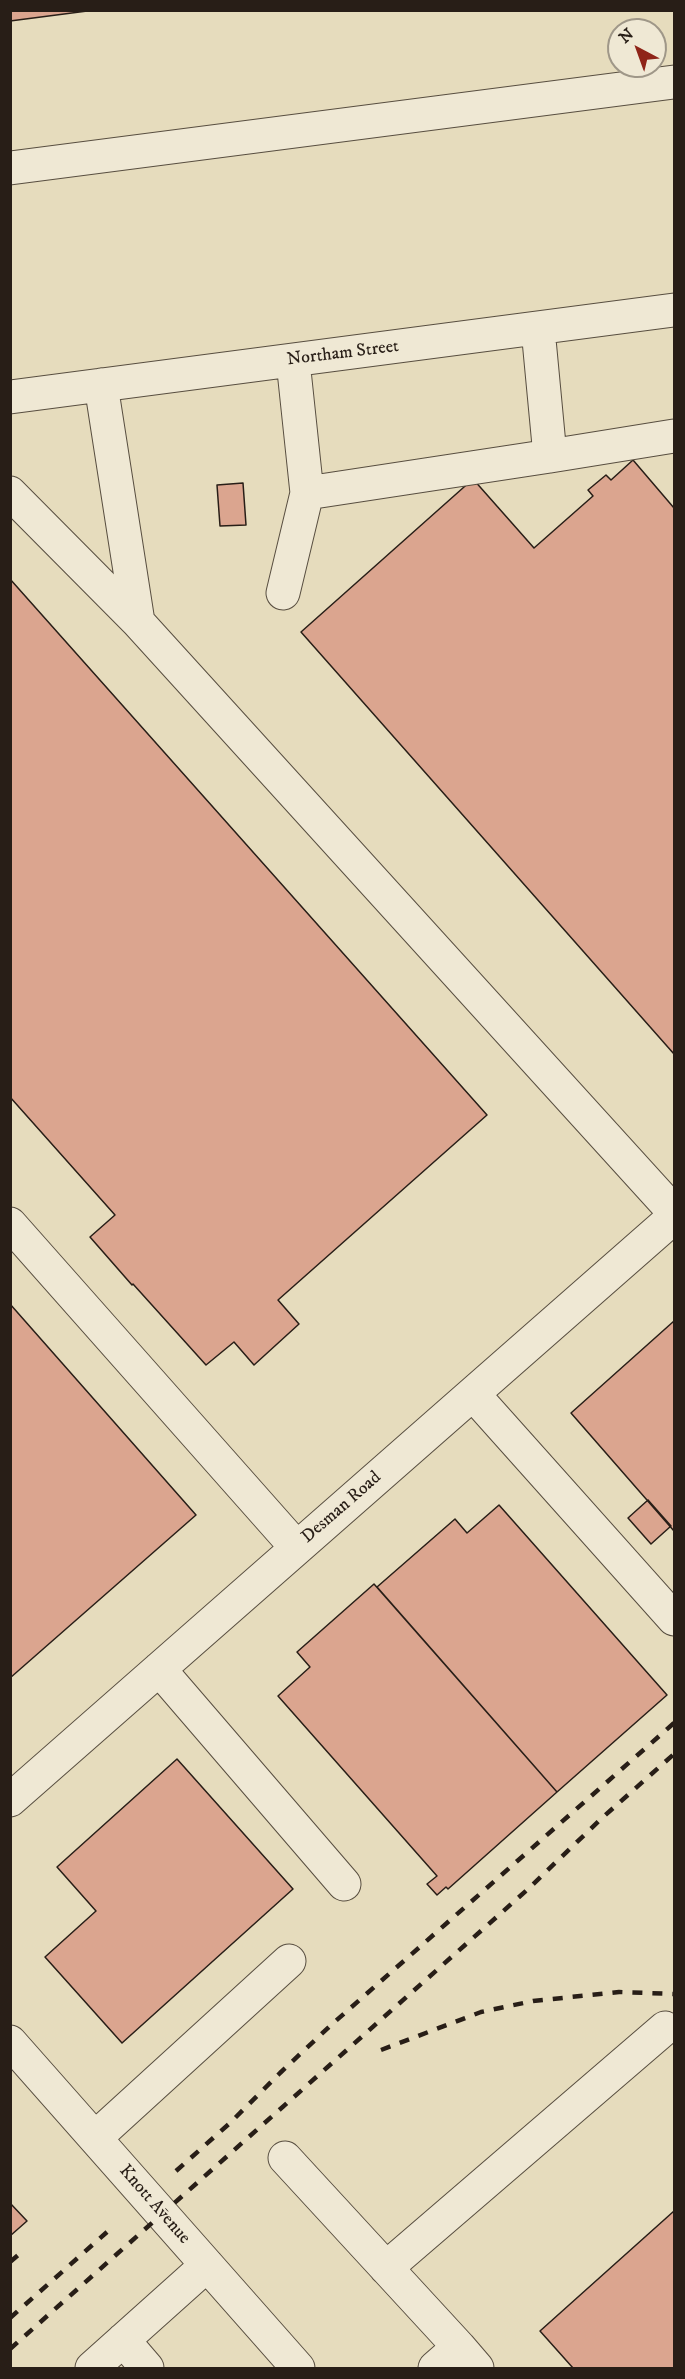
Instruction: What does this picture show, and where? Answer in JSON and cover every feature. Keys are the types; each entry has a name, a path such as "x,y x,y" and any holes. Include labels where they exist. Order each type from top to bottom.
{"street":[{"path":"10,168 675,82"},
{"name":"Northam Street","path":"10,397 675,310"},
{"path":"538,329 550,456"},
{"path":"283,593 307,493 293,361"},
{"path":"102,385 138,622"},
{"path":"307,493 675,436"},
{"path":"10,493 138,622 675,1212"},
{"name":"Desman Road","path":"10,1800 675,1217"},
{"path":"10,1224 297,1548"},
{"path":"473,1394 675,1619"},
{"path":"159,1669 344,1884"},
{"path":"94,2138 290,1961"},
{"path":"386,2268 665,2028"},
{"name":"Knott Avenue","path":"10,2042 298,2368"},
{"path":"285,2158 386,2268 457,2362"},
{"path":"92,2368 207,2265"},
{"path":"123,2340 147,2368"}],"building":[{"path":"10,10 95,10 10,21"},
{"path":"633,460 674,508 674,1054 301,632 473,479 534,548 593,496 588,490 606,475 611,480"},
{"path":"243,483 246,525 220,526 217,485"},
{"path":"10,579 487,1115 278,1300 299,1324 254,1365 234,1342 206,1365 132,1285 90,1237 115,1215 10,1097"},
{"path":"10,1304 196,1515 10,1678"},
{"path":"674,1321 674,1531 571,1413"},
{"path":"648,1500 671,1526 651,1544 628,1518"},
{"path":"499,1505 667,1695 557,1792 377,1587 455,1519 467,1533"},
{"path":"374,1584 557,1792 448,1889 446,1887 437,1895 427,1884 437,1876 278,1696 310,1667 297,1652"},
{"path":"177,1759 293,1889 122,2043 45,1957 96,1911 57,1867"},
{"path":"10,2203 27,2221 10,2236"},
{"path":"674,2211 674,2368 573,2368 540,2331"}],"railway":[{"path":"176,2171 230,2123 330,2026 674,1723"},
{"path":"10,2349 527,1890 602,1818 674,1754"},
{"path":"381,2050 481,2012 533,2001 619,1992 674,1994"},
{"path":"10,2318 107,2232"},
{"path":"10,2262 23,2251"}]}
